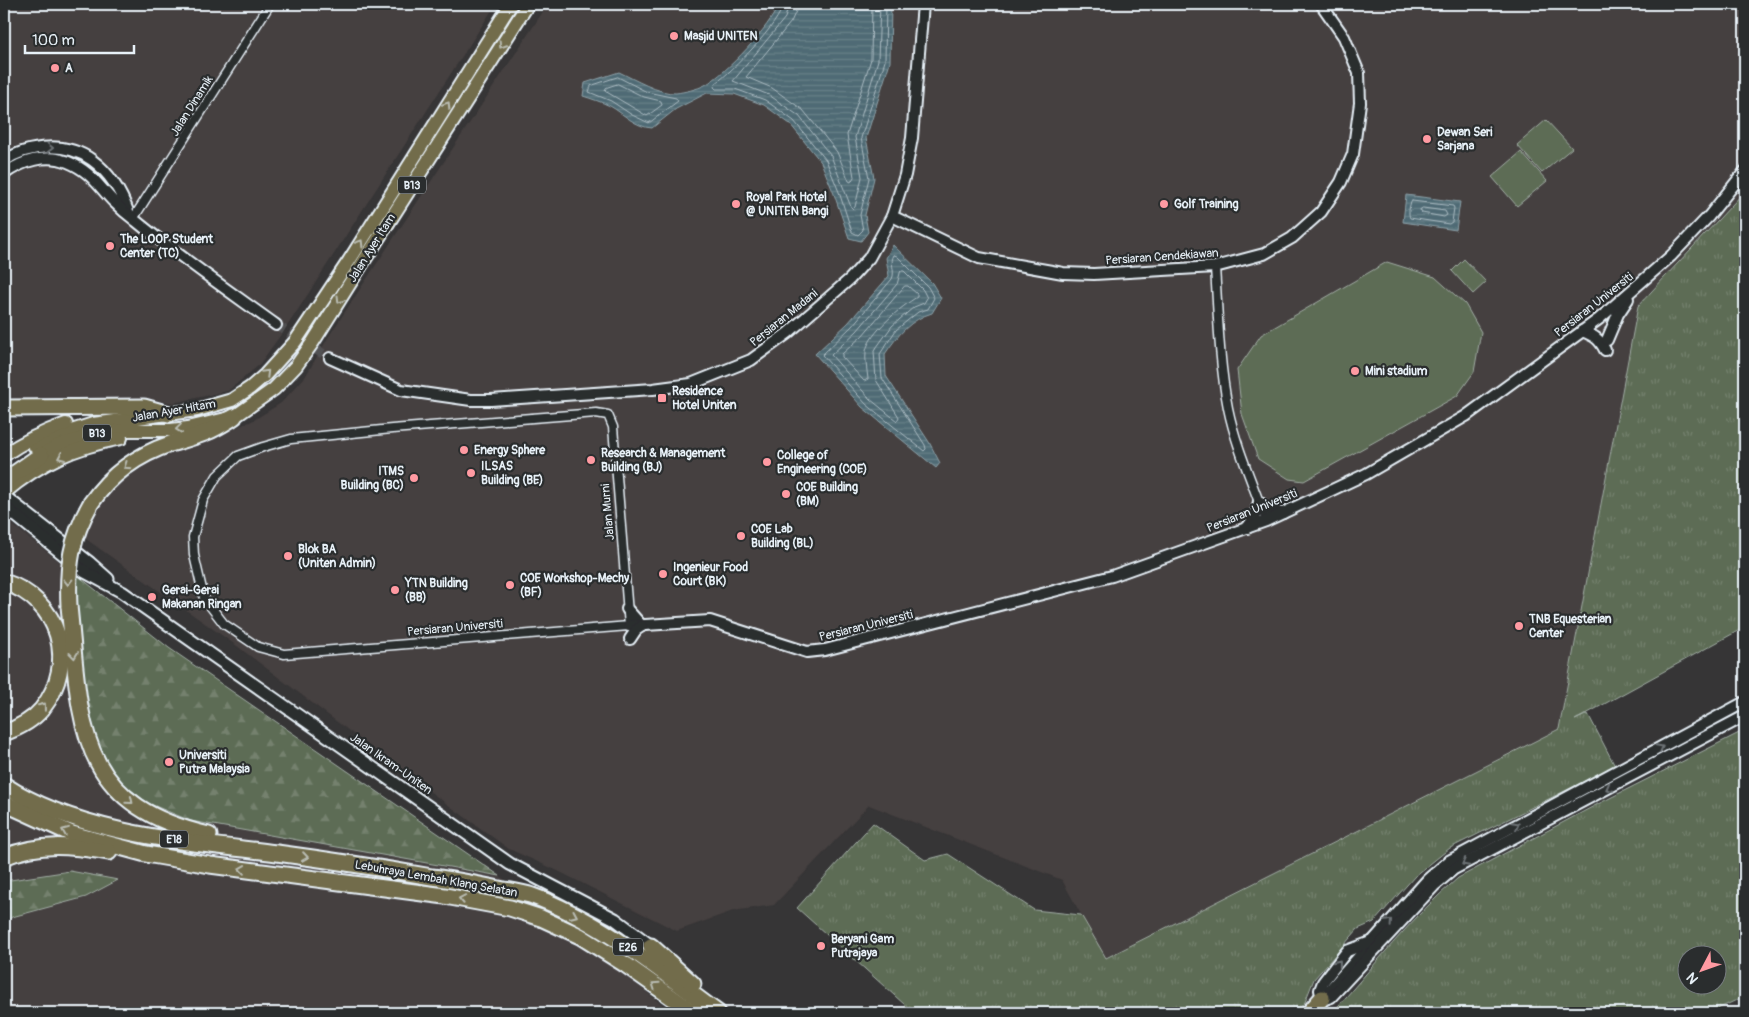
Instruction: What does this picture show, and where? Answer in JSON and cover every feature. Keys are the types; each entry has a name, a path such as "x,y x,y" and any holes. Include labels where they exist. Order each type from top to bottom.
{"highway":[{"path":"4,408 144,407 162,414"},
{"path":"234,417 209,432 150,452 130,463 107,482 91,503 81,521 70,557 67,579 79,707 84,730 93,756 106,778 124,797 143,812 189,831 280,854"},
{"name":"B13","path":"4,468 38,451"},
{"name":"B13","path":"4,483 38,451"},
{"path":"4,582 28,593 41,605 52,620 58,636 61,655 60,672 54,690 41,710 18,728 4,733"},
{"name":"E18","path":"4,785 70,816 109,828 201,844 330,860"},
{"name":"E18","path":"4,803 72,834 146,854 328,880"},
{"path":"4,857 16,852 41,847 71,846 109,852 146,854"},
{"name":"Lebuhraya Lembah Klang Selatan","path":"330,860 471,883 529,895 582,918 634,951 719,1013"},
{"name":"Lebuhraya Lembah Klang Selatan","path":"328,880 445,896 510,908 541,918 580,936 626,965 694,1013"},
{"path":"651,946 696,988 719,1013"},
{"path":"1309,1013 1322,998"}],"main road":[{"name":"Jalan Ayer Itam","path":"295,342 511,4"},
{"name":"Jalan Ayer Itam","path":"296,366 314,342 366,256 528,4"},
{"name":"Jalan Ayer Hitam","path":"38,451 56,436 93,424 197,410 232,400 265,375 295,342"},
{"name":"Jalan Ayer Hitam","path":"38,451 100,433 123,430 188,428 234,417 274,389 296,366"},
{"path":"4,455 23,441 41,432 70,422 106,415 162,414"},
{"path":"4,494 41,466 80,448 124,437 149,435 158,430"},
{"path":"4,483 4,494"},
{"name":"Jalan Ikram-Uniten","path":"4,494 90,563 122,592"},
{"name":"Jalan Ikram-Uniten","path":"4,506 85,572 122,592 510,864 615,919 651,946"}],"street":[{"name":"Jalan Dinamik","path":"131,217 270,4"},
{"name":"Persiaran Madani","path":"330,358 400,390 470,400 653,389 691,384 751,360 788,333 850,279 869,258 892,216 905,176 912,138 923,4"},
{"name":"Persiaran Cendekiawan","path":"892,216 979,258 1063,273 1094,274 1215,266 1264,254 1296,234 1321,212 1332,199 1353,154 1360,103 1359,74 1344,37 1321,4"},
{"path":"4,161 11,156 31,149 48,147 73,150 93,160 111,179 122,195 131,217"},
{"path":"4,174 14,166 31,160 48,158 66,161 86,170 112,201 164,244 276,325"},
{"name":"Persiaran Universiti","path":"608,415 596,413 291,439 238,456 217,476 203,500 193,537 194,555 204,598 224,624 258,647 284,654 710,621 807,652 825,650 1112,576 1266,522 1366,474 1466,416 1582,331 1632,291 1671,256 1709,216 1745,171"},
{"path":"1215,266 1220,342 1228,408 1266,522"},
{"path":"1582,331 1596,336 1606,345 1618,314 1632,291"},
{"name":"Jalan Murni","path":"608,415 613,427 629,626"},
{"path":"1259,502 1271,511 1283,514"},
{"path":"1247,528 1255,516 1259,502"},
{"path":"627,609 642,626 636,630 630,639"},
{"path":"1745,702 1449,861 1428,879 1372,942 1347,951 1322,982 1320,990 1322,998 1331,998 1434,886 1454,868 1745,716"}],"shaded area":[{"path":"4,4 496,4 290,322 259,365 228,391 173,403 142,398 4,400"},
{"path":"548,4 1745,4 1745,191 1638,306 1559,729 1105,958 1062,880 869,805 774,905 733,911 677,931 558,871 509,849 411,778 237,646 83,537 93,513 111,490 132,474 162,455 197,444 254,420 281,403 305,377 329,336"},
{"name":"Universiti Putra Malaysia","path":"4,518 169,648 500,876 673,1013 4,1013"}],"green space":[{"path":"1546,120 1572,148 1542,173 1517,145"},
{"path":"1521,152 1547,181 1517,206 1492,177"},
{"path":"1745,191 1745,627 1575,720 1588,714 1615,766 1450,848 1415,876 1374,922 1358,929 1314,979 1305,1002 1295,1013 914,1013 797,908 873,823 925,860 948,854 1034,910 1081,915 1106,958 1559,729 1638,306"},
{"path":"1464,259 1486,282 1473,294 1452,271"},
{"name":"Mini stadium","path":"1387,262 1435,277 1465,304 1481,332 1474,372 1457,396 1304,481 1289,479 1258,459 1242,414 1237,370 1261,335"},
{"path":"77,575 169,648 500,876 191,821 148,803 119,781 98,750 86,720 76,611"},
{"path":"1745,730 1745,996 1709,1013 1332,1013 1408,926 1458,878 1596,805"},
{"path":"70,871 118,880 86,897 12,917 4,922 4,881"}],"water":[{"path":"779,4 891,4 890,62 866,138 874,178 865,215 868,232 861,241 849,238 821,162 790,124 764,105 734,94 707,93 676,109 652,128 640,125 610,106 583,96 585,83 619,72 647,86 669,93 683,92 702,86 725,71 747,49 767,25"},
{"path":"1406,195 1460,202 1456,230 1403,222"},
{"path":"893,245 932,283 941,298 932,313 917,319 905,329 885,354 886,376 929,442 940,463 936,468 862,407 815,354 848,323 889,276 886,258"}],"tunnel":[{"path":"276,325 330,358"}],"place":[{"name":"Masjid UNITEN","path":"674,36"},
{"name":"A","path":"55,68"},
{"name":"Dewan Seri Sarjana","path":"1427,139"},
{"name":"Royal Park Hotel @ UNITEN Bangi","path":"736,204"},
{"name":"Golf Training","path":"1164,204"},
{"name":"The LOOP Student Center (TC)","path":"110,246"},
{"name":"Mini stadium","path":"1355,371"},
{"name":"Residence Hotel Uniten","path":"662,398"},
{"name":"Energy Sphere","path":"464,450"},
{"name":"Research & Management Building (BJ)","path":"591,460"},
{"name":"College of Engineering (COE)","path":"767,462"},
{"name":"ILSAS Building (BE)","path":"471,473"},
{"name":"ITMS Building (BC)","path":"414,478"},
{"name":"COE Building (BM)","path":"786,494"},
{"name":"COE Lab Building (BL)","path":"741,536"},
{"name":"Blok BA (Uniten Admin)","path":"288,556"},
{"name":"Ingenieur Food Court (BK)","path":"663,574"},
{"name":"COE Workshop-Mechy (BF)","path":"510,585"},
{"name":"YTN Building (BB)","path":"395,590"},
{"name":"Gerai-Gerai Makanan Ringan","path":"152,597"},
{"name":"TNB Equesterian Center","path":"1519,626"},
{"name":"Universiti Putra Malaysia","path":"169,762"},
{"name":"Beryani Gam Putrajaya","path":"821,946"}]}
